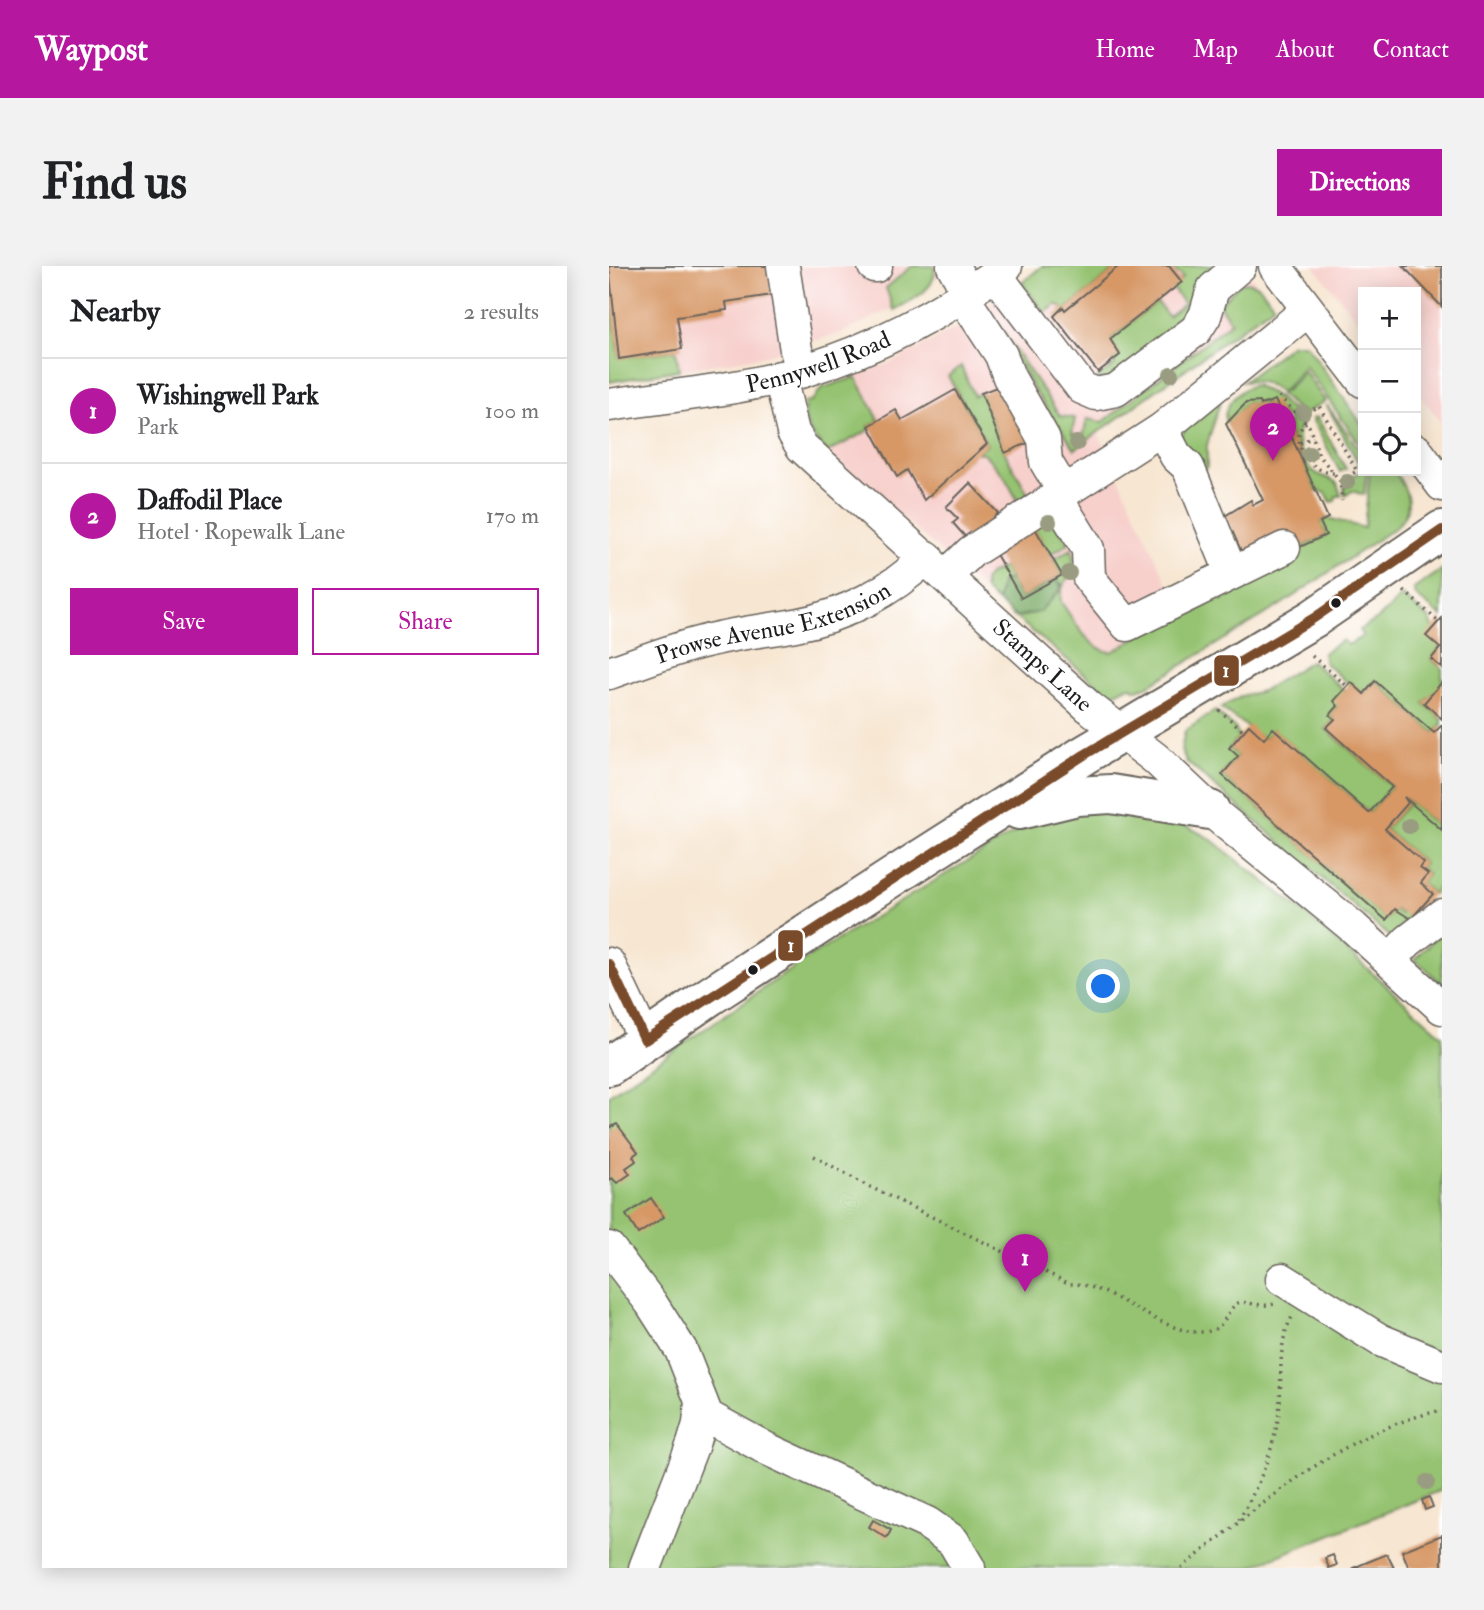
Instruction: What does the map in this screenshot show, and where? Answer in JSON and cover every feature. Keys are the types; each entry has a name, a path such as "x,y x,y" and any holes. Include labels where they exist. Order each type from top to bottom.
{"main road":[{"path":"609,1066 645,1040 1121,733 1314,618 1442,530"},
{"path":"999,811 1029,809 1047,801 1077,796 1111,794 1210,810"}],"street":[{"name":"Stamps Lane","path":"783,266 796,350 791,374 793,432 802,447 1121,733 1156,759 1210,810 1390,960 1442,1007"},
{"path":"1000,270 1061,343 1088,392 1104,395 1116,390 1196,330 1205,316 1213,289 1240,266"},
{"path":"1275,266 1358,375"},
{"name":"Pennywell Road","path":"609,405 791,374 882,341 961,285 1000,270"},
{"path":"961,285 1044,439 1046,462 1088,549 1089,578 1127,625 1285,548"},
{"name":"Prowse Avenue Extension","path":"609,673 704,641 796,625 831,615 971,552 1162,429 1308,310"},
{"path":"1162,429 1176,456 1188,467 1231,572"},
{"path":"1421,457 1442,485"},
{"path":"1390,960 1408,941 1442,915"},
{"path":"609,964 645,1040"},
{"path":"609,1248 652,1303 681,1349 707,1416 767,1449 927,1522 953,1541 969,1568"},
{"path":"1294,1287 1380,1340 1442,1366"},
{"path":"645,1568 693,1444 699,1424 701,1402"}],"path":[{"path":"1279,396 1306,422 1323,461 1340,481 1342,501"},
{"path":"1302,416 1319,406 1357,471 1340,481"},
{"path":"1306,422 1300,429 1300,443 1311,466 1319,471 1335,473"},
{"path":"1300,443 1313,437"},
{"path":"1311,466 1323,461"},
{"path":"1404,591 1439,622"},
{"path":"1313,656 1347,687"},
{"path":"1215,707 1244,731"},
{"path":"814,1156 864,1184 1070,1284 1078,1284 1192,1332 1216,1329 1236,1303 1243,1301 1262,1308 1294,1287"},
{"path":"1238,1522 1260,1479 1271,1449 1281,1402 1287,1326 1294,1287"},
{"path":"1181,1568 1290,1481 1354,1442 1402,1421 1442,1410"}],"shaded area":[{"path":"609,266 956,266 934,279 917,297 841,333 760,357 609,382"},
{"path":"1042,266 1243,266 1274,305 1098,432 1200,654 1137,690 1129,686 1114,694 1100,689 1051,649 828,452 804,408 805,402 811,402 822,388 892,362 957,328"},
{"path":"1314,266 1442,266 1442,423 1421,397 1421,287 1358,287 1358,321"}],"green space":[{"path":"912,266 934,266 932,281 922,293 894,310 886,288"},
{"path":"1042,266 1119,266 1065,310 1057,304 1045,313 1022,283"},
{"path":"1169,266 1220,266 1195,318 1117,383 1097,379 1115,365 1112,361 1120,355 1110,339 1157,302 1168,316 1184,304 1173,289 1183,277"},
{"path":"1248,282 1259,286 1274,305 1075,449 1033,388 987,308 1060,416 1075,418 1072,434 1083,436 1087,419 1103,422 1231,322 1219,305 1240,283"},
{"path":"609,283 619,358 676,350 679,370 609,382"},
{"path":"1292,344 1306,344 1358,419 1358,442 1305,366 1283,391 1285,392 1304,371 1325,401 1303,415 1280,394 1282,391 1262,383 1243,382"},
{"path":"961,366 974,396 981,393 1005,453 1031,499 1019,503 1004,476 984,453 977,453 987,444 948,376"},
{"path":"856,377 879,420 869,426 871,429 828,452 809,430 804,410 805,402 811,402 822,388"},
{"path":"1255,385 1276,396 1275,399 1277,397 1303,422 1298,434 1300,449 1311,469 1337,483 1341,496 1336,496 1335,501 1331,502 1326,493 1315,490 1288,429 1289,420 1269,403 1246,403 1229,423 1225,420 1227,408 1234,398 1244,389"},
{"path":"1220,402 1207,445 1207,466 1204,471 1180,438 1184,431"},
{"path":"1326,404 1358,448 1358,462"},
{"path":"1317,417 1346,469 1340,472 1312,419"},
{"path":"1358,474 1358,476 1366,476 1364,495 1352,491 1345,496 1344,487 1350,485 1351,477"},
{"path":"1369,476 1397,476 1406,492 1408,506 1396,527 1282,604 1137,690 1129,686 1114,694 1108,693 1015,617 1037,611 1052,597 1062,584 1056,579 1062,575 1053,559 1072,549 1073,565 1062,588 1061,602 1089,640 1112,652 1228,583 1326,535 1320,522 1328,518 1364,528"},
{"path":"1051,517 1069,543 1050,555 1033,525"},
{"path":"1004,567 1010,579 1001,584 998,602 985,591 984,581 990,574"},
{"path":"1442,570 1442,617 1416,596 1414,589"},
{"path":"1010,579 1021,598 1056,579 1062,588 1039,612 1015,617 998,602 1001,583"},
{"path":"1402,596 1430,619 1440,648 1431,659 1442,668 1442,684 1424,703 1442,719 1442,725 1434,733 1375,681 1364,694 1325,663 1323,653 1343,640 1348,645 1363,636 1359,630 1379,618"},
{"path":"1311,661 1344,690 1338,706 1330,715 1335,719 1326,729 1392,787 1369,813 1273,729 1264,739 1221,708 1242,696 1262,691"},
{"path":"1215,711 1235,728 1239,737 1229,748 1238,756 1222,775 1386,919 1395,909 1411,919 1393,935 1390,937 1187,762 1181,750 1185,731"},
{"path":"1404,797 1442,830 1442,869 1438,873 1442,883 1433,894 1421,883 1428,874 1420,868 1424,863 1385,829 1408,804"},
{"path":"1099,808 1176,820 1209,838 1306,914 1442,1035 1442,1490 1248,1568 609,1568 609,1095 809,957 1012,834 1036,821"},
{"path":"1438,935 1442,938 1442,984 1415,959"}],"building":[{"path":"609,266 767,266 772,295 726,302 727,310 677,317 682,349 619,359"},
{"path":"1119,266 1169,266 1182,282 1110,339 1120,355 1098,372 1054,316"},
{"path":"1403,266 1442,266 1442,307"},
{"path":"1004,384 1030,442 1005,453 981,393"},
{"path":"955,390 987,444 924,500 907,470 897,477 869,426 896,410 902,420"},
{"path":"1275,400 1328,518 1320,522 1326,535 1287,553 1243,555 1225,516 1251,500 1253,505 1263,500 1226,424 1246,403 1260,402 1261,405"},
{"path":"970,483 998,513 969,541 953,523 958,519 946,507"},
{"path":"1033,525 1062,575 1021,598 993,549"},
{"path":"1442,618 1442,668 1431,659 1440,648 1426,636"},
{"path":"1375,681 1434,733 1442,725 1442,830 1404,797 1408,803 1385,829 1424,863 1420,868 1428,874 1421,883 1433,894 1411,919 1395,909 1386,920 1222,775 1238,756 1229,748 1249,725 1264,739 1273,728 1369,813 1392,787 1326,728 1335,719 1330,715 1338,706 1334,701 1351,682 1364,694"},
{"path":"1442,682 1442,719 1424,703"},
{"path":"617,1124 638,1152 633,1156 636,1161 626,1168 630,1174 617,1183 612,1178 609,1180 609,1128"},
{"path":"651,1198 664,1217 638,1234 626,1215"},
{"path":"1429,1497 1433,1507 1425,1510 1422,1500"},
{"path":"873,1520 891,1530 887,1538 869,1527"},
{"path":"1442,1535 1442,1568 1409,1568 1402,1551"},
{"path":"1387,1554 1394,1568 1353,1568"},
{"path":"1333,1555 1337,1565 1329,1568 1325,1558"}],"transit line":[{"name":"1","path":"609,964 645,1040 1084,755 1314,618 1442,530"}],"place":[{"name":"Daffodil Place","path":"1273,461"},
{"name":"Wishingwell Park","path":"1025,1292"}]}
